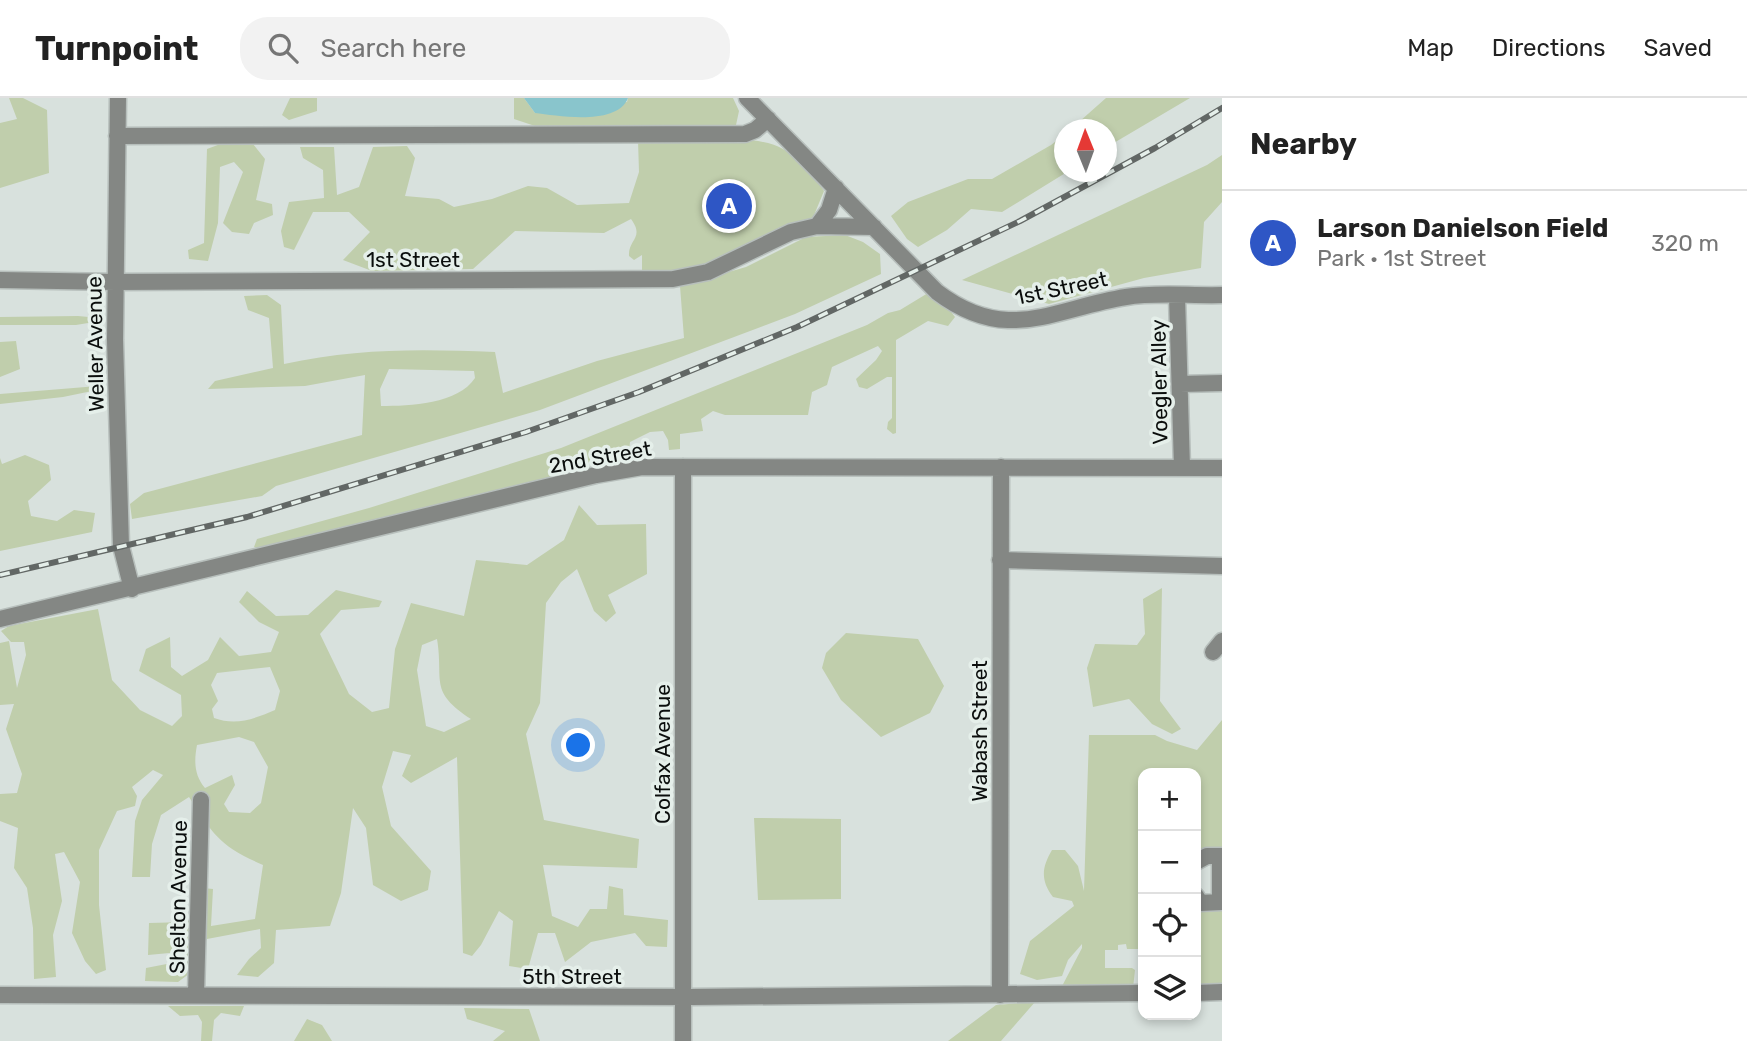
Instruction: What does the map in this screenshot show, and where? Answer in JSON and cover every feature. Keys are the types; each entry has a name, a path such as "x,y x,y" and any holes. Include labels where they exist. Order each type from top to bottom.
{"street":[{"name":"Weller Avenue","path":"118,98 115,282 121,546 132,589"},
{"path":"747,98 874,227"},
{"path":"117,136 745,134 755,130 768,119"},
{"path":"817,226 828,210 836,188"},
{"name":"1st Street","path":"0,280 115,282 673,279 708,272 791,232 817,226 874,227 937,292 968,312 989,318 1029,320 1051,317 1094,303 1130,296 1222,295"},
{"name":"Voegler Alley","path":"1177,296 1182,468"},
{"path":"1180,384 1222,383"},
{"name":"2nd Street","path":"0,619 596,475 642,467 1222,468"},
{"name":"Colfax Avenue","path":"683,467 683,1041"},
{"name":"Wabash Street","path":"1000,995 1001,467"},
{"path":"1000,560 1222,566"},
{"name":"Shelton Avenue","path":"196,995 201,800"},
{"path":"1201,859 1207,856 1221,856 1221,902 1201,903"},
{"path":"1201,993 1222,992"},
{"name":"5th Street","path":"0,995 683,997 1138,993"}],"green space":[{"path":"9,98 23,98 47,110 49,173 0,188 0,123 17,119"},
{"path":"290,98 317,98 317,111 289,120 282,115"},
{"path":"514,98 524,98 535,113 627,102 628,98 733,98 739,111 736,125 544,129 514,119"},
{"path":"1106,98 1190,98 1117,141 1117,119 1082,119"},
{"path":"734,139 770,144 795,158 811,173 824,191 812,220 719,262 673,272 642,273 642,255 634,260 629,256 636,235 631,219 604,233 515,231 473,269 372,271 343,260 370,232 349,212 313,212 294,250 284,247 281,231 289,202 324,198 323,170 303,158 300,147 334,147 337,195 359,187 373,147 407,146 415,158 405,196 439,199 454,207 492,199 528,186 547,188 577,205 629,203 639,172 638,140"},
{"path":"223,143 253,144 265,159 256,200 272,204 273,215 254,223 249,234 232,232 223,223 243,172 234,162 220,167 218,223 208,261 189,259 188,250 204,243 207,149"},
{"path":"1054,143 1054,180 1002,212 971,209 947,230 918,247 907,239 891,216 908,202 968,179 992,179"},
{"path":"1222,155 1222,202 1204,222 1201,268 1144,278 1049,304 962,280 1207,165"},
{"path":"845,235 863,242 880,254 881,274 795,314 540,410 276,486 262,496 132,519 130,504 144,493 362,435 365,375 305,386 208,389 215,381 273,368 269,318 248,310 244,296 267,295 281,305 284,364 363,352 495,352 503,393 597,361 684,338 680,286 746,267 806,237","holes":["389,369 474,371 475,378 467,387 445,398 419,404 381,406 380,389"]},
{"path":"928,293 946,305 955,317 948,326 928,321 896,340 896,433 893,434 887,429 892,418 892,377 887,377 867,389 859,387 856,379 882,351 878,346 832,367 827,385 812,392 808,415 725,415 713,411 701,419 703,431 680,434 680,449 669,450 663,431 650,432 630,442 625,456 610,449 575,471 262,550 254,547 257,539 369,508 561,448 867,325"},
{"path":"0,317 99,318 100,321 76,325 0,325"},
{"path":"16,341 20,369 0,377 0,342"},
{"path":"98,386 97,390 63,397 0,404 0,394"},
{"path":"25,455 49,465 51,480 28,501 31,516 57,521 74,510 95,513 92,532 0,551 0,458 2,464"},
{"path":"579,505 597,525 646,524 647,574 608,595 616,613 606,622 594,611 577,569 561,582 546,603 540,703 526,734 544,820 639,839 637,868 543,865 552,916 578,927 590,909 607,909 609,886 623,889 624,915 668,920 667,947 646,946 635,933 591,942 565,962 555,933 538,933 528,969 509,966 513,921 499,911 472,956 463,953 457,757 411,783 402,776 411,755 393,751 382,787 391,826 431,871 428,890 401,901 373,885 366,828 353,808 341,893 330,926 276,930 274,963 258,977 237,975 261,948 260,929 207,939 193,971 178,982 145,981 146,968 177,962 180,952 148,955 149,923 187,922 196,914 203,888 213,889 211,926 255,919 263,865 237,852 219,838 189,797 161,815 152,844 150,877 132,877 135,821 142,800 163,775 153,770 132,787 137,796 135,806 117,811 99,850 99,905 106,970 96,974 85,961 72,933 80,882 64,852 55,854 62,901 53,935 56,977 34,979 33,928 27,888 14,868 18,828 0,821 0,794 17,793 22,774 6,729 14,704 0,705 0,643 9,641 17,688 26,655 24,642 11,642 1,631 9,626 98,609 112,680 140,710 172,726 182,716 181,695 139,671 146,649 170,637 171,667 182,676 208,660 220,637 239,656 271,652 279,632 259,622 239,602 247,591 276,616 308,615 336,590 382,601 379,607 341,610 320,634 349,694 372,712 389,708 395,649 411,603 464,616 476,560 527,565 564,540","holes":["437,639 443,692 457,709 471,719 444,732 426,726 417,670 422,645","270,667 280,691 275,710 252,719 237,721 214,718 212,709 218,701 211,685 217,673","239,737 254,742 268,767 261,803 250,813 229,812 224,804 235,785 232,775 205,788 196,768 197,745"]},
{"path":"1162,588 1160,701 1181,729 1172,734 1152,724 1129,699 1093,707 1087,668 1095,644 1137,645 1145,634 1143,599"},
{"path":"846,633 918,639 944,686 930,713 881,737 841,700 822,668 826,653"},
{"path":"1222,720 1222,851 1201,854 1201,768 1138,768 1138,949 1127,949 1126,944 1118,945 1118,950 1105,950 1105,968 1135,970 1133,988 1060,990 1082,944 1068,960 1062,976 1037,980 1020,974 1030,941 1074,906 1072,901 1053,897 1046,885 1044,868 1052,850 1065,850 1078,866 1084,891 1089,735 1155,735 1197,750"},
{"path":"754,818 841,819 841,899 758,900"},
{"path":"1201,904 1222,906 1222,985 1201,986"},
{"path":"1035,1002 1001,1041 948,1041 996,1005"},
{"path":"168,1006 244,1006 240,1016 221,1013 214,1020 212,1041 201,1041 202,1022 198,1015 180,1016"},
{"path":"464,1008 529,1009 540,1041 493,1041 505,1031 467,1019"},
{"path":"307,1019 322,1025 332,1041 294,1041"}],"water":[{"path":"524,98 628,98 622,107 612,113 586,117 535,113"}],"railway":[{"path":"0,575 247,517 526,432 639,392 797,327 1020,221 1155,148 1222,108"}],"place":[{"name":"Larson Danielson Field","path":"729,206"}]}
